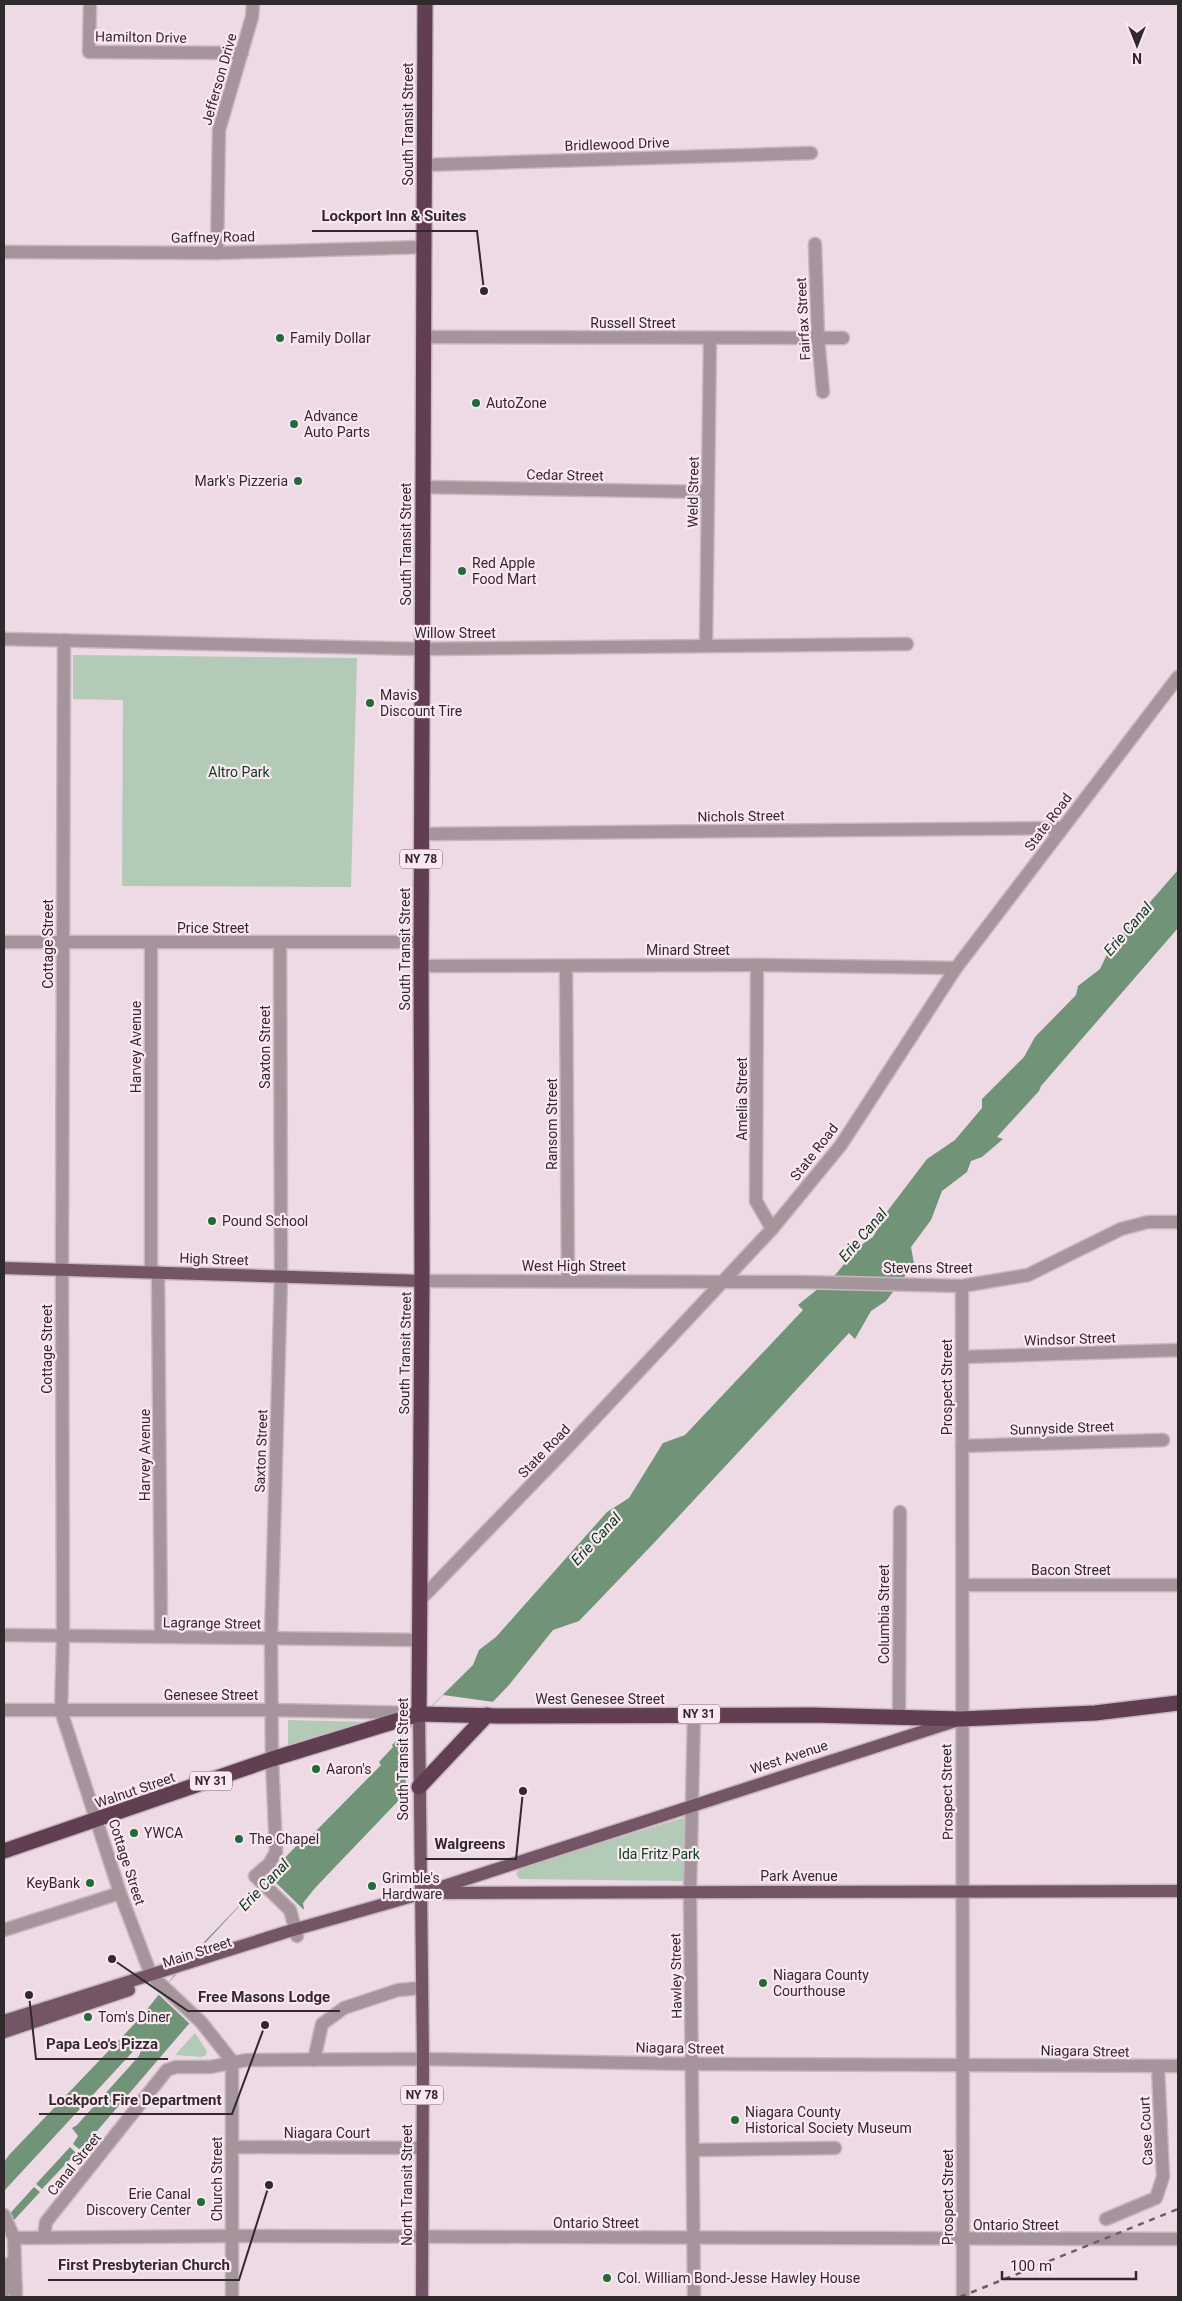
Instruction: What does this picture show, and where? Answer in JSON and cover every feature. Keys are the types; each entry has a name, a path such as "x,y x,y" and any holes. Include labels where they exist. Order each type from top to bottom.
{"highway":[{"name":"South Transit Street","path":"421,1715 419,1601 422,1281 422,487 425,4"},
{"name":"West Avenue","path":"961,1719 1095,1713 1178,1703"},
{"name":"West Genesee Street","path":"421,1715 694,1714 899,1716 961,1719"},
{"name":"Walnut Street","path":"4,1851 97,1821 272,1759 421,1715"},
{"path":"419,1793 493,1715"}],"main road":[{"name":"High Street","path":"4,1268 422,1281"},
{"name":"South Transit Street","path":"420,1894 419,1793 421,1715"},
{"name":"West Avenue","path":"420,1894 961,1719"},
{"name":"Park Avenue","path":"420,1894 963,1890 1178,1891"},
{"name":"Main Street","path":"4,2021 157,1981 183,1964 420,1894"},
{"name":"North Transit Street","path":"420,1894 423,2059 422,2297"},
{"name":"Main Street","path":"4,2032 276,1942 293,1930"}],"street":[{"name":"Hamilton Drive","path":"90,4 89,52 242,53"},
{"name":"Jefferson Drive","path":"217,253 219,130 252,18 253,4"},
{"name":"Bridlewood Drive","path":"424,165 811,153"},
{"name":"Fairfax Street","path":"815,244 818,338 823,392"},
{"name":"Gaffney Road","path":"4,252 217,253 423,247"},
{"name":"Russell Street","path":"423,337 843,338"},
{"name":"Weld Street","path":"706,646 710,338"},
{"name":"Cedar Street","path":"422,487 708,492"},
{"name":"Willow Street","path":"4,639 422,649 907,644"},
{"name":"Cottage Street","path":"64,640 62,1269 64,1636 61,1711 120,1893 157,1981 201,2022 232,2062"},
{"name":"State Road","path":"419,1601 725,1281 772,1229 841,1144 956,968 1178,677"},
{"name":"Nichols Street","path":"422,834 1062,828"},
{"name":"Price Street","path":"4,942 280,944 421,942"},
{"name":"Harvey Avenue","path":"150,943 161,1637"},
{"name":"Saxton Street","path":"280,944 281,1276 271,1640 272,1759 276,1852 269,1864 255,1876 290,1910 293,1930"},
{"name":"Minard Street","path":"421,966 757,964 956,968"},
{"name":"Amelia Street","path":"757,964 756,1202 772,1229"},
{"name":"Ransom Street","path":"566,966 568,1281"},
{"name":"Stevens Street","path":"725,1281 962,1286 1028,1275 1121,1229 1148,1222 1178,1222"},
{"name":"West High Street","path":"422,1281 725,1281"},
{"name":"Prospect Street","path":"962,1286 963,2297"},
{"name":"Windsor Street","path":"963,1357 1178,1350"},
{"name":"Sunnyside Street","path":"962,1446 1163,1440"},
{"name":"Columbia Street","path":"899,1716 900,1512"},
{"name":"Bacon Street","path":"963,1584 1178,1585"},
{"name":"Lagrange Street","path":"4,1635 271,1640 419,1640"},
{"name":"Genesee Street","path":"4,1710 272,1710 421,1715"},
{"name":"Hawley Street","path":"694,1714 690,1892 694,2297"},
{"path":"4,1930 120,1893"},
{"path":"314,2060 322,2024 344,2008 398,1990 421,1988"},
{"name":"Niagara Street","path":"232,2062 423,2059 692,2064 1178,2066"},
{"name":"Canal Street","path":"44,2237 46,2222 170,2069 180,2066 210,2067 232,2062"},
{"name":"Church Street","path":"232,2062 232,2297"},
{"name":"Case Court","path":"1106,2219 1156,2198 1163,2177 1158,2067"},
{"name":"Niagara Court","path":"232,2147 422,2148"},
{"path":"694,2150 835,2148"},
{"path":"4,2215 14,2238 16,2297"},
{"name":"Ontario Street","path":"14,2238 232,2236 963,2240 1178,2239"},
{"path":"4,2292 14,2238"}],"green space":[{"name":"Altro Park","path":"73,655 357,658 351,887 122,886 123,700 73,699"},
{"path":"288,1720 366,1722 365,1725 291,1747 288,1746"},
{"name":"Ida Fritz Park","path":"686,1817 686,1881 520,1879 516,1874 520,1868"},
{"path":"195,2033 207,2051 206,2055 201,2057 175,2055"}],"water":[{"name":"Erie Canal","path":"1178,870 1178,928 1041,1086 1039,1091 997,1137 1003,1139 982,1157 971,1161 967,1172 942,1191 931,1220 911,1247 914,1264 886,1301 871,1311 855,1339 849,1333 579,1621 553,1630 509,1685 315,1888 303,1903 304,1909 187,2026 85,2145 79,2149 73,2144 78,2136 72,2128 77,2125 139,2056 142,2047 139,2045 4,2191 4,2162 9,2155 141,2017 183,1964 301,1841 304,1843 381,1765 379,1762 393,1747 392,1745 473,1665 479,1650 496,1637 607,1512 629,1498 663,1443 685,1435 803,1310 798,1305 836,1274 858,1247 873,1237 886,1213 927,1159 955,1140 982,1108 982,1099 1024,1057 1035,1037 1076,995 1078,986 1100,969 1110,948"},
{"path":"70,2147 76,2153 42,2189 36,2184"},
{"path":"34,2187 40,2192 4,2231 4,2220"}],"pier":[{"path":"443,1695 494,1702 408,1796 399,1739"},
{"path":"268,1875 305,1911 191,2025 158,1994"}],"railway":[{"path":"960,2297 1178,2209"}],"place":[{"name":"Lockport Inn & Suites","path":"484,291"},
{"name":"Family Dollar","path":"280,338"},
{"name":"AutoZone","path":"476,403"},
{"name":"Advance Auto Parts","path":"294,424"},
{"name":"Mark's Pizzeria","path":"298,481"},
{"name":"Red Apple Food Mart","path":"462,571"},
{"name":"Mavis Discount Tire","path":"370,703"},
{"name":"Pound School","path":"212,1221"},
{"name":"Aaron's","path":"316,1769"},
{"name":"Walgreens","path":"523,1791"},
{"name":"YWCA","path":"134,1833"},
{"name":"The Chapel","path":"239,1839"},
{"name":"KeyBank","path":"90,1883"},
{"name":"Grimble's Hardware","path":"372,1886"},
{"name":"Free Masons Lodge","path":"112,1959"},
{"name":"Niagara County Courthouse","path":"763,1983"},
{"name":"Papa Leo's Pizza","path":"29,1995"},
{"name":"Tom's Diner","path":"88,2017"},
{"name":"Lockport Fire Department","path":"265,2025"},
{"name":"Niagara County Historical Society Museum","path":"735,2120"},
{"name":"First Presbyterian Church","path":"269,2185"},
{"name":"Erie Canal Discovery Center","path":"201,2202"},
{"name":"Col. William Bond-Jesse Hawley House","path":"607,2278"}]}
